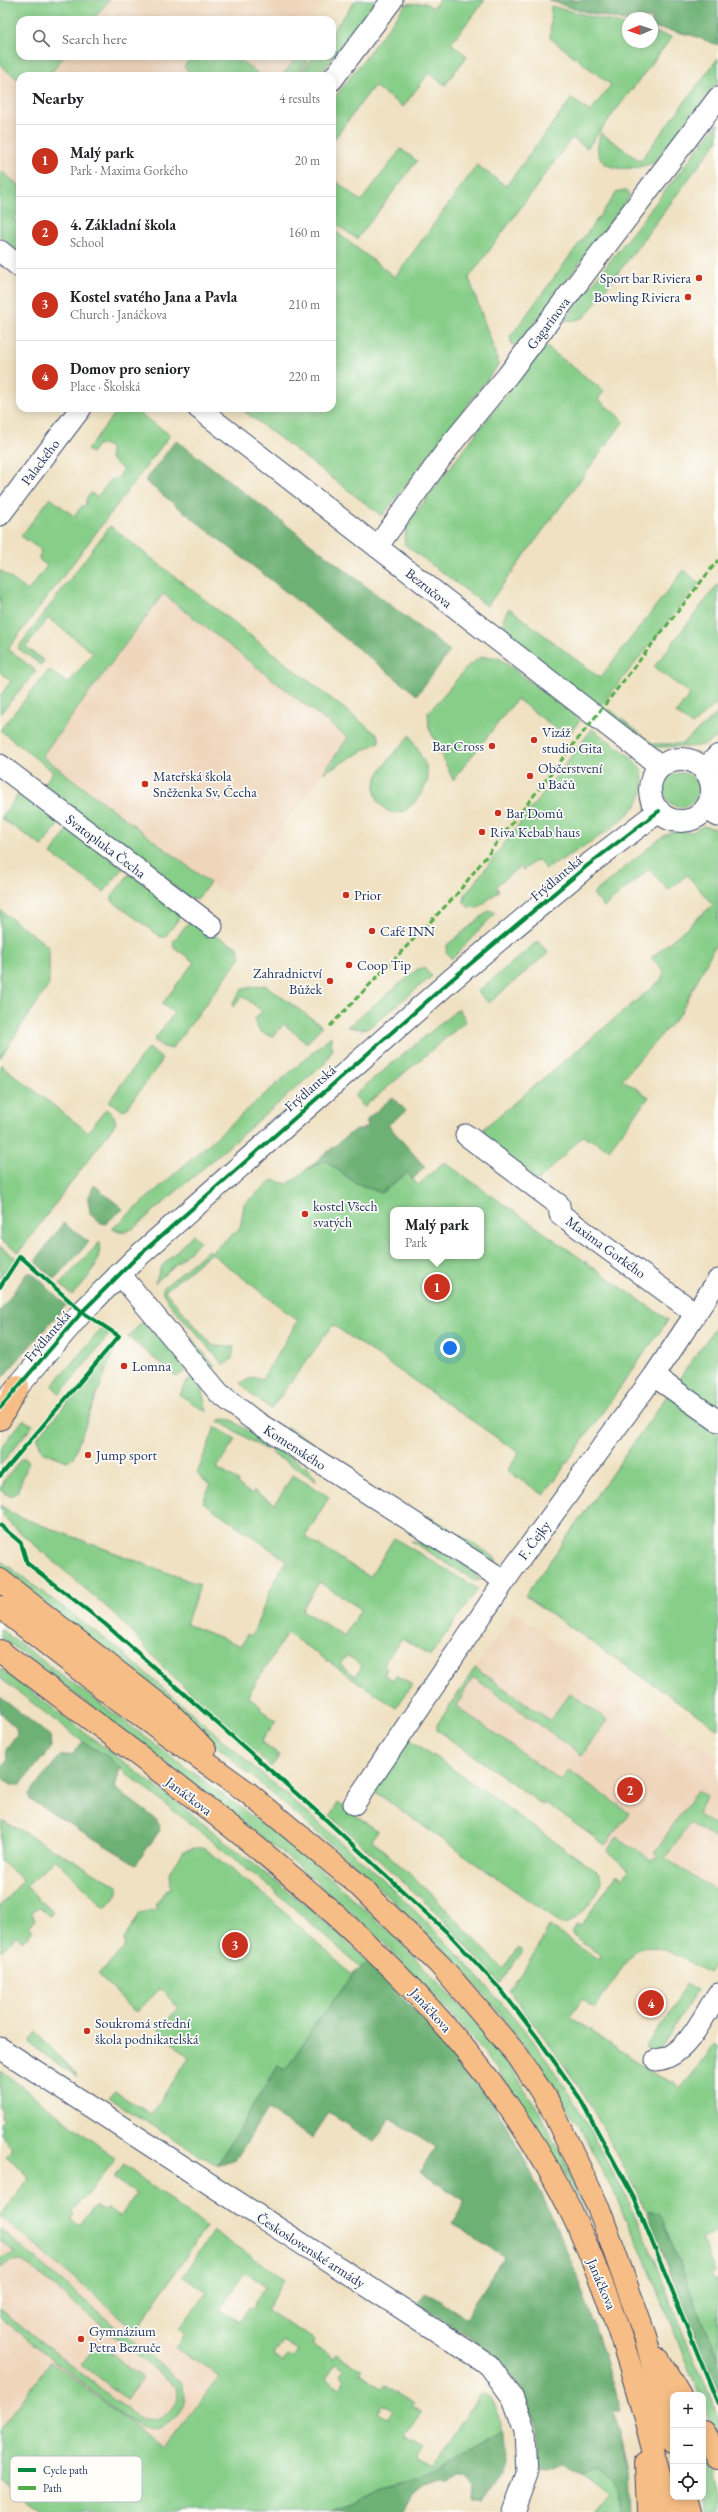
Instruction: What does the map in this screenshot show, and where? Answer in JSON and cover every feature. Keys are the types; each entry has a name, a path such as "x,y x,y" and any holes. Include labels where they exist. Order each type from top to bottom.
{"main road":[{"path":"0,1402 18,1386"},
{"path":"0,1419 18,1386"},
{"path":"0,1580 170,1713 247,1792"},
{"name":"Janáčkova","path":"0,1607 108,1692 247,1792 311,1844 398,1922 450,1976 518,2056 550,2105 596,2202 645,2336 670,2431"},
{"name":"Janáčkova","path":"0,1651 294,1878 372,1949 451,2032 488,2077 519,2122 550,2173 575,2221 616,2318 640,2401 668,2512"},
{"path":"645,2336 678,2392"},
{"path":"640,2401 647,2467 648,2512"},
{"path":"706,2437 718,2457"},
{"path":"687,2500 690,2512"}],"street":[{"path":"336,75 392,0"},
{"name":"Gagarinova","path":"377,547 452,443 508,375 718,98"},
{"path":"0,251 16,264"},
{"name":"Palackého","path":"0,515 78,412"},
{"name":"Bezručova","path":"203,412 661,767"},
{"path":"683,760 711,763 712,812 686,821 668,818 659,811 652,800 651,788 654,777 661,767 672,761 683,760"},
{"name":"Svatopluka Čecha","path":"0,765 212,926"},
{"name":"Frýdlantská","path":"0,1408 119,1273 444,986 588,865 659,811"},
{"name":"Maxima Gorkého","path":"466,1135 559,1205 560,1214 694,1313"},
{"name":"Komenského","path":"119,1273 219,1393 252,1419 505,1581"},
{"name":"F. Čejky","path":"354,1804 505,1581 654,1376 694,1313 718,1280"},
{"path":"654,1376 718,1421"},
{"path":"656,2060 668,2057 683,2047 718,1994"},
{"name":"Československé armády","path":"0,2048 488,2365 513,2398 525,2431 527,2474 513,2512"}],"shaded area":[{"path":"0,0 326,0 314,16 16,16 16,60 189,60 184,67 190,72 16,72 16,183 2,172 0,174"},
{"path":"240,60 295,60 285,72 256,72"},
{"path":"163,594 348,738 230,898 42,756"},
{"path":"514,1612 629,1694 623,1704 646,1720 649,1717 661,1726 659,1729 683,1747 690,1737 718,1757 718,1957 642,1870 546,1803 445,1713"},
{"name":"Gymnázium Petra Bezruče","path":"0,2216 136,2330 140,2324 220,2376 164,2450 51,2361 0,2431"}],"green space":[{"path":"0,0 109,0 96,16 16,16 16,60 61,60 52,72 16,72 16,78 0,65"},
{"path":"356,0 376,0 336,53 336,27"},
{"path":"439,0 485,0 451,43 467,56 445,85 429,73 403,107 374,86 336,137 336,96 406,4 425,3 433,8"},
{"path":"548,0 718,0 718,45 691,35 658,28 658,12 622,12 622,21 574,9"},
{"path":"551,6 622,24 622,48 658,48 658,34 672,37 587,148 572,138 469,278 499,364 382,516 245,412 336,412 336,232 395,277 477,165 506,186 572,98 590,112 611,85 550,38"},
{"path":"718,58 718,82 655,162 634,168 613,167 604,163 599,156 598,146 601,133 640,161"},
{"path":"189,60 240,60 256,72 190,72 184,67"},
{"path":"295,60 308,61 299,72 285,72"},
{"path":"311,60 331,60 322,72 302,72"},
{"path":"718,123 718,140 585,317 573,321 564,320"},
{"path":"401,149 417,161 357,239 336,224 336,181 361,201"},
{"path":"2,172 16,183 16,216 14,219 16,221 16,249 0,236 0,174"},
{"path":"626,190 630,196 519,344 512,345 510,337 618,191"},
{"path":"544,345 604,391 598,399 624,421 487,606 404,544 407,524"},
{"path":"116,412 138,412 170,435 8,649 36,671 0,714 0,696 11,681 0,672 0,570 28,591 47,566 39,559 41,550 21,536 50,498 74,516 82,506 86,505 86,499 91,493 97,497 111,480 120,477 122,469 110,458 110,448 104,444 97,445 91,453 87,450"},
{"path":"176,440 450,651 417,695 145,481"},
{"path":"110,526 379,736 379,742 323,773 348,738 163,594 42,756 210,883 197,899 191,899 42,787 53,772 0,730 49,670 68,684 93,653 48,618 26,647 44,661 41,665 18,648"},
{"path":"684,570 699,583 600,707 507,636 503,619 509,608 600,678"},
{"path":"718,584 718,702 692,725 676,713 690,694 654,667"},
{"path":"481,657 498,657 580,720 567,737 517,699 453,780 429,728 428,713 469,665"},
{"path":"609,709 653,744 682,744 718,713 718,736 711,741 696,746 655,748 605,712"},
{"path":"592,729 634,760 641,770 643,775 642,793 634,808 604,834 546,869 538,859 523,870 520,866 496,886 499,891 478,908 468,907 464,902 465,895"},
{"path":"410,735 426,766 428,779 414,803 405,810 395,813 384,808 380,804 375,792 376,780 387,762"},
{"path":"681,773 693,778 698,790 693,802 681,807 669,802 664,790 669,778"},
{"path":"26,794 61,821 42,846 1,818 17,796"},
{"path":"703,826 718,829 718,940 680,1014 622,1079 649,1097 609,1149 583,1136 537,1182 484,1139 484,1128 661,980 664,971 651,958 713,905 687,875 668,890 649,869 604,907 593,894 659,839 671,832 692,832"},
{"path":"69,827 123,868 104,892 51,854"},
{"path":"130,873 183,913 165,937 161,937 112,901 112,896"},
{"path":"0,910 49,947 49,985 0,1058"},
{"path":"490,910 495,913 452,959 446,953 447,945"},
{"path":"191,919 211,934 238,947 241,957 172,1049 163,1047 154,1040 174,1013 162,1004 194,962 174,947 173,942"},
{"path":"538,941 548,953 489,1003 477,992"},
{"path":"424,968 432,976 370,1027 362,1029 347,1027 418,969"},
{"path":"265,985 322,1026 307,1043 284,1024 273,1036 260,1031 255,1019 262,1011 243,996 233,1007 232,1003 243,989"},
{"path":"458,1009 465,1018 465,1022 364,1107 354,1095"},
{"path":"331,1036 332,1050 325,1063 134,1228 124,1232 112,1229"},
{"path":"148,1048 161,1058 161,1062 126,1109 122,1110 109,1101"},
{"path":"0,1064 88,1132 106,1109 114,1116 116,1123 19,1252 0,1240"},
{"path":"393,1097 406,1111 388,1125 425,1167 413,1179 407,1173 381,1193 354,1182 326,1161 306,1170 354,1130 361,1130 367,1126 367,1119"},
{"path":"326,1161 354,1182 381,1193 407,1173 418,1185 444,1162 668,1320 544,1495 507,1471 519,1453 333,1325 271,1409 252,1395 240,1383 254,1377 262,1379 298,1321 211,1253 165,1291 213,1346 234,1347 232,1359 224,1365 169,1303 163,1293 163,1288 208,1250 211,1252 240,1228 244,1204 273,1180 288,1184 306,1170"},
{"path":"94,1185 123,1209 105,1224 101,1223 90,1213 88,1199"},
{"path":"63,1223 89,1242 55,1279 36,1263 36,1260"},
{"path":"193,1234 200,1242 155,1283 161,1267"},
{"path":"100,1242 98,1258 92,1272 72,1295 60,1284"},
{"path":"0,1247 16,1258 0,1279"},
{"path":"27,1273 32,1273 66,1305 0,1380 0,1311"},
{"path":"161,1304 215,1366 209,1364 194,1349"},
{"path":"143,1321 188,1369 177,1377 128,1337"},
{"path":"718,1324 718,1729 525,1596"},
{"path":"102,1328 109,1335 60,1394 52,1386"},
{"path":"115,1347 73,1458 67,1461 42,1451 37,1438"},
{"path":"193,1378 202,1391 207,1412 180,1395 185,1383"},
{"path":"223,1419 232,1420 269,1445 266,1450 219,1421"},
{"path":"23,1420 33,1425 0,1465 0,1449"},
{"path":"215,1427 236,1439 217,1468 238,1481 237,1484 252,1494 254,1491 275,1504 293,1475 329,1497 305,1537 370,1577 394,1538 478,1589 430,1656 402,1638 383,1665 387,1669 384,1675 393,1680 397,1675 412,1685 396,1708 287,1633 248,1696 261,1707 260,1709 276,1721 261,1742 280,1755 271,1767 162,1666 118,1617 8,1522 2,1514 0,1505 15,1515 200,1585 186,1624 242,1646 247,1634 252,1636 270,1591 286,1560 203,1502 210,1485 197,1474","holes":["319,1582 361,1609 344,1636 302,1610","347,1655 362,1666 356,1676 340,1665"]},
{"path":"287,1427 333,1456 319,1454 284,1432"},
{"path":"274,1447 309,1469 317,1481 271,1453"},
{"path":"26,1458 28,1464 17,1493 10,1496 0,1490 2,1483 21,1459"},
{"path":"427,1515 496,1558 496,1563 435,1528"},
{"path":"411,1541 426,1543 470,1569 480,1580 475,1581"},
{"path":"0,1560 117,1648 384,1880 463,1959 532,2039 572,2097 627,2198 655,2260 677,2320 718,2415 718,2439 706,2412 706,2392 698,2392 647,2264 607,2179 580,2128 540,2066 490,2001 419,1925 351,1862 173,1708 0,1573"},
{"path":"0,1629 303,1854 389,1931 470,2016 508,2063 540,2113 563,2158 588,2214 530,2116 497,2070 461,2024 381,1940 296,1864 0,1636"},
{"path":"0,1668 171,1798 324,1920 368,1962 361,1968 271,1888 120,1768 110,1758 83,1742 0,1678"},
{"path":"475,1668 550,1720 570,1693 607,1720 582,1755 473,1677 456,1706 561,1781 569,1770 629,1813 605,1845 546,1803 543,1805 437,1730 437,1725"},
{"path":"0,1697 50,1736 51,1748 20,1785 11,1785 0,1776 0,1769 7,1761 6,1749 17,1734 16,1728 0,1713"},
{"path":"407,1737 599,1873 601,1879 600,1887 590,1904 583,1912 568,1923 562,1924 371,1789"},
{"path":"83,1742 110,1758 120,1768 115,1788 157,1820 160,1830 136,1864 30,1800 29,1794 60,1756 73,1754"},
{"path":"697,1790 707,1797 697,1814 718,1828 718,1841 690,1823 665,1858 718,1892 718,1957 708,1973 661,1949 651,1947 642,1948 633,1952 595,2008 582,1999 570,2016 650,2072 675,2084 680,2089 714,2043 718,2045 718,2232 702,2239 715,2272 711,2274 714,2281 718,2281 718,2359 662,2219 658,2213 646,2211 606,2133 579,2087 545,2038 509,1991 537,1950 549,1926 599,1959 601,1955 571,1933 577,1925 580,1927 617,1874 623,1879 629,1870 607,1851 617,1837 652,1860 659,1858 654,1853"},
{"path":"338,1803 378,1831 372,1840 432,1894 503,1969 517,1948 521,1950 521,1953 500,1984 434,1910 330,1816"},
{"path":"2,1820 118,1886 118,1893 105,1909 55,1859 26,1887 53,1912 50,1916 41,1908 35,1909 32,1913 35,1920 28,1926 33,1931 22,1941 17,1936 1,1951 0,1906 23,1880 0,1860"},
{"path":"195,1848 204,1848 270,1899 352,1975 317,2022 285,2071 278,2066 217,2165 108,2098 115,2092 151,2114 189,2058 158,2029 179,2008 160,1989 139,2010 134,2011 98,1974 125,1948 124,1939 140,1913 157,1909 155,1905 167,1889 171,1889 170,1871 183,1851"},
{"path":"368,1962 433,2030 478,2084 506,2125 541,2193 586,2300 621,2411 614,2411 628,2471 630,2512 619,2512 620,2496 617,2486 610,2477 597,2468 582,2475 563,2467 546,2473 538,2472 535,2426 528,2404 517,2385 504,2368 489,2353 454,2327 417,2304 426,2292 466,2318 504,2256 452,2223 465,2201 420,2172 436,2147 390,2118 374,2142 329,2113 312,2138 267,2110 236,2159 217,2165 278,2066 285,2071 317,2022 352,1975"},
{"path":"687,1983 697,1990 657,2054 645,2047 665,2021"},
{"path":"36,2032 79,2078 32,2046 30,2040"},
{"path":"0,2070 116,2159 72,2213 75,2215 72,2220 80,2226 95,2205 104,2211 107,2208 120,2217 136,2194 113,2178 124,2165 206,2227 136,2330 0,2216 30,2177 6,2156 13,2149 0,2134 0,2123 4,2120 2,2117 3,2110 0,2106"},
{"path":"646,2211 658,2213 662,2219 718,2359 718,2394"},
{"path":"0,2229 183,2384 185,2392 184,2400 182,2407 173,2420 160,2428 149,2429 127,2419 0,2317 0,2309 138,2418 160,2418 166,2415 174,2405 177,2398 178,2389 28,2265 20,2260 9,2262 0,2268 0,2258 15,2253 0,2240"},
{"path":"213,2231 285,2279 266,2310 315,2340 312,2345 333,2358 336,2354 362,2370 359,2374 382,2388 385,2385 414,2404 412,2407 421,2412 406,2435 426,2446 420,2456 434,2465 481,2393 489,2396 498,2415 502,2433 429,2474 381,2486 333,2512 43,2512 29,2502 142,2502 142,2456 10,2456 10,2488 0,2481 0,2431 51,2361 164,2449 220,2376 176,2348 186,2334 179,2329 207,2292 183,2277","holes":["245,2272 266,2286 252,2308 249,2307 239,2322 220,2310","283,2341 298,2350 293,2358 288,2355 283,2362 274,2356","335,2364 344,2369 340,2376 344,2379 339,2388 326,2379","383,2404 393,2410 388,2419 378,2413"]},
{"path":"98,2343 143,2378 126,2399 82,2364"},
{"path":"502,2431 505,2452 504,2461 499,2476 482,2502 473,2502 474,2489 472,2485 463,2478 460,2478 449,2484 441,2481 420,2488 413,2493 400,2512 333,2512 381,2486 429,2474 498,2436"},
{"path":"706,2458 715,2473 713,2475 718,2498 718,2512 708,2512 706,2500"},
{"path":"597,2467 610,2477 617,2485 620,2496 619,2512 596,2512 611,2494 582,2475"}],"marked path":[{"path":"330,1026 456,895 718,560"}],"cycle path":[{"path":"0,1408 82,1312 135,1259 450,981 588,865 659,811"},
{"path":"0,1287 20,1256 82,1312 119,1336 0,1476"},
{"path":"0,1525 21,1543 27,1563 105,1624 323,1817 452,1937 502,1991 537,2037 579,2097 635,2200 718,2404"}],"place":[{"name":"Sport bar Riviera","path":"699,278"},
{"name":"Bowling Riviera","path":"688,297"},
{"name":"Vizáž studio Gita","path":"534,740"},
{"name":"Bar Cross","path":"492,746"},
{"name":"Občerstvení u Bačů","path":"530,776"},
{"name":"Mateřská škola Sněženka Sv, Čecha","path":"145,784"},
{"name":"Bar Domů","path":"498,813"},
{"name":"Riva Kebab haus","path":"482,832"},
{"name":"Prior","path":"346,895"},
{"name":"Café INN","path":"372,931"},
{"name":"Coop Tip","path":"349,965"},
{"name":"Zahradnictví Bůžek","path":"330,981"},
{"name":"kostel Všech svatých","path":"305,1214"},
{"name":"Malý park","path":"437,1287"},
{"name":"Lomna","path":"124,1366"},
{"name":"Jump sport","path":"88,1455"},
{"name":"4. Základní škola","path":"630,1790"},
{"name":"Kostel svatého Jana a Pavla","path":"235,1945"},
{"name":"Domov pro seniory","path":"651,2003"},
{"name":"Soukromá střední škola podnikatelská","path":"87,2031"},
{"name":"Gymnázium Petra Bezruče","path":"81,2339"}]}
